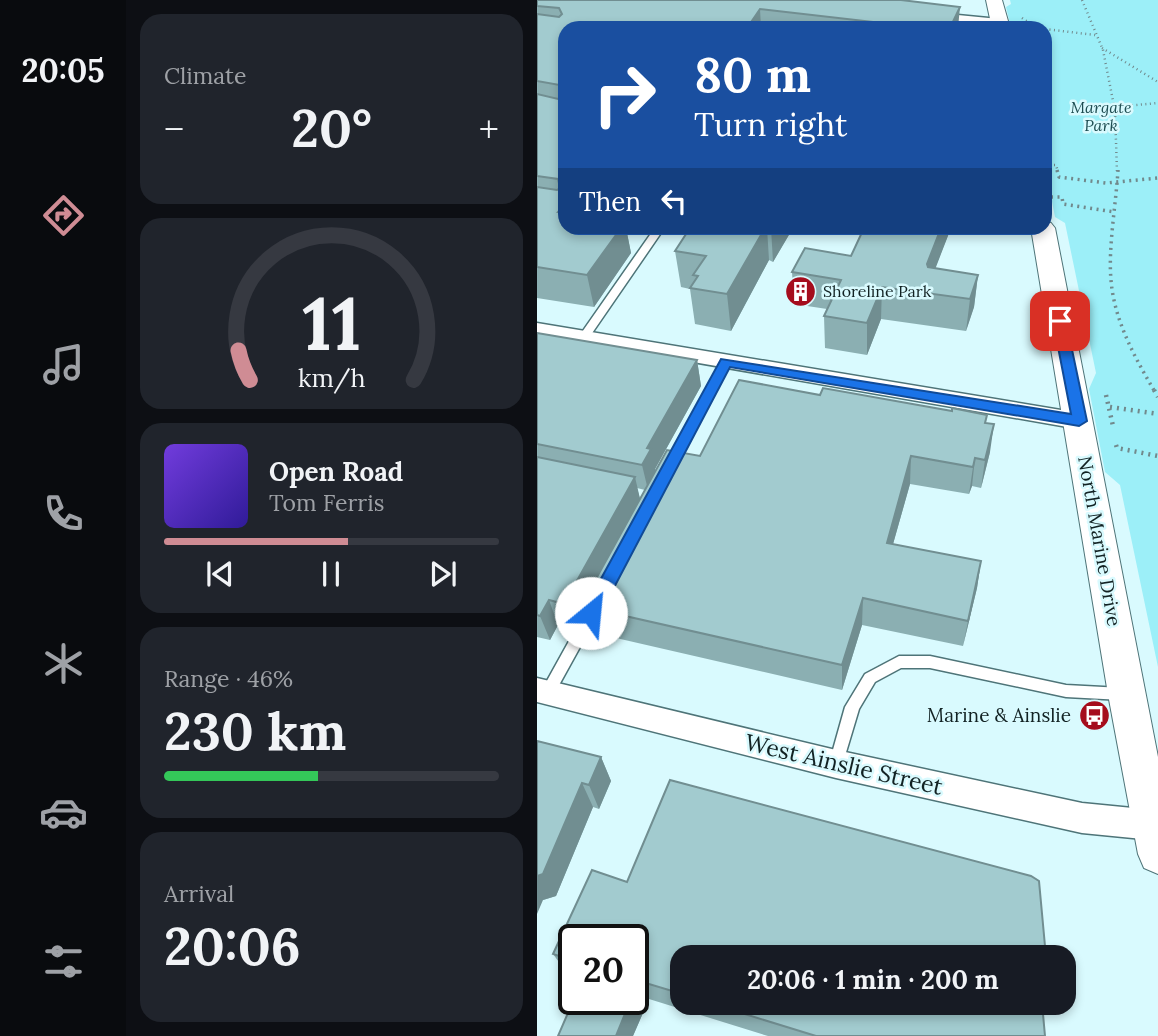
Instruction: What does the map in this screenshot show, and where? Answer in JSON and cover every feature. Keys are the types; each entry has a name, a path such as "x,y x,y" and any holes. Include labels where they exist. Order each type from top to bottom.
{"street":[{"path":"994,0 999,21"},
{"path":"915,14 969,21"},
{"name":"North Marine Drive","path":"1051,235 1126,694 1155,839"},
{"path":"537,329 1079,421"},
{"name":"West Ainslie Street","path":"543,691 836,764 1082,818 1155,839"}],"lane":[{"path":"584,337 655,235"},
{"path":"666,474 726,362"},
{"path":"543,691 598,601"},
{"path":"836,764 852,707 870,678 899,662 930,662 1066,691 1126,694"}],"path":[{"path":"1082,0 1102,48 1115,107 1117,182 1111,281 1121,324 1158,397"},
{"path":"1052,30 1095,35"},
{"path":"1102,48 1158,82"},
{"path":"1115,107 1158,103"},
{"path":"1052,164 1056,164 1059,177 1117,182 1158,178"},
{"path":"1052,207 1062,197 1063,204 1115,212"},
{"path":"1114,428 1110,407 1158,414"},
{"path":"1115,439 1117,448 1158,456"}],"green space":[{"name":"Margate Park","path":"1010,0 1158,0 1158,667 1120,485 1105,472 1089,389 1096,373 1065,223 1055,217 1052,202 1052,21 1009,21 1006,7 1011,4"}],"building":[{"path":"537,0 901,0 960,7 953,21 865,21 760,9 752,21 558,21 558,85 537,81 537,14 559,17 562,14 559,8 537,6"},
{"path":"537,94 558,99 558,179 537,176"},
{"path":"537,187 557,190 558,235 616,235 587,275 537,267"},
{"path":"685,235 761,235 727,294 690,288 698,276 693,275 706,256 675,251"},
{"path":"861,235 938,235 928,267 978,275 970,299 882,287 867,323 824,316 841,280 792,272 805,248 851,256"},
{"path":"537,333 697,360 647,448 651,449 642,465 537,444"},
{"path":"739,380 820,395 823,388 987,415 985,423 994,424 985,460 975,458 973,467 911,456 887,543 981,561 968,621 863,598 842,665 581,606 667,450 700,456"},
{"path":"537,457 635,477 564,604 549,600 540,616 537,615"},
{"path":"537,741 601,757 589,785 582,783 543,874 537,876"},
{"path":"670,780 1031,876 1039,881 1045,945 670,945 670,990 649,984 649,924 567,924 592,870 627,882"},
{"path":"558,943 558,956 553,954"},
{"path":"567,1015 625,1015 616,1036 558,1036"},
{"path":"748,1015 1043,1015 1045,1036 816,1036"}],"place":[{"name":"Shoreline Park","path":"800,291"},
{"name":"Marine & Ainslie","path":"1094,715"}],"route":[{"path":"591,613 726,362 1079,421 1060,321"}]}
